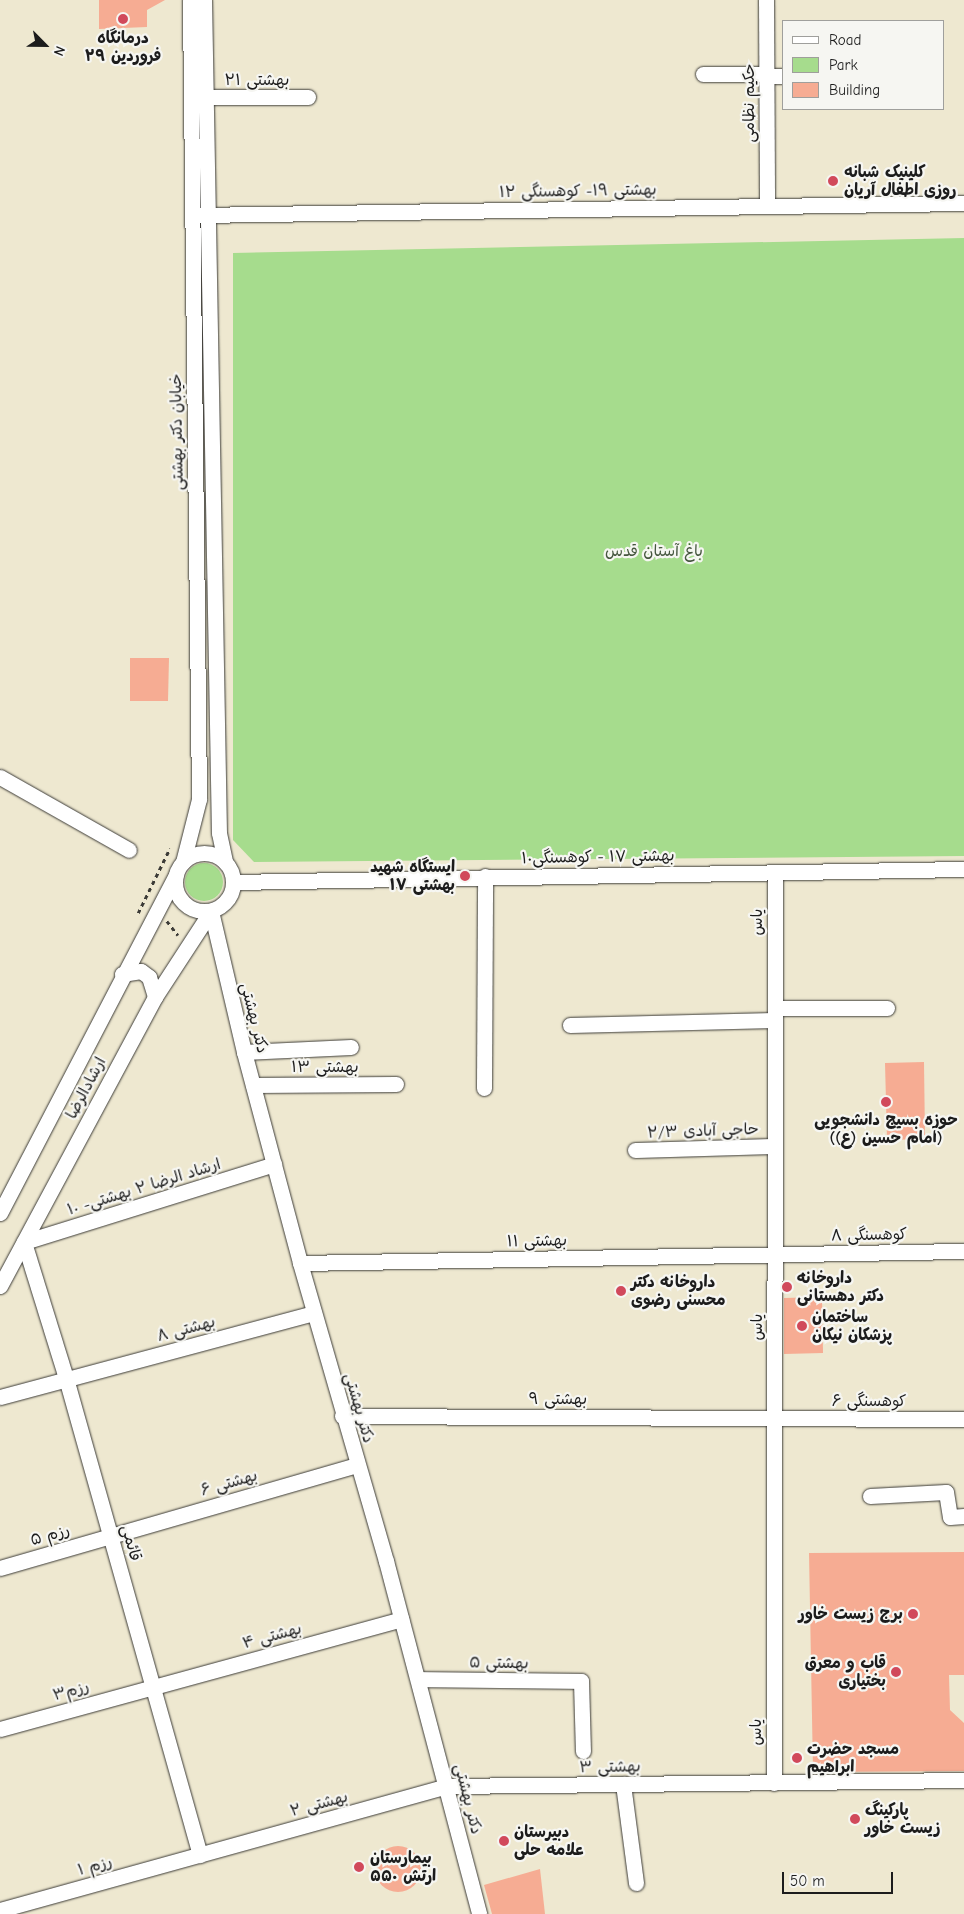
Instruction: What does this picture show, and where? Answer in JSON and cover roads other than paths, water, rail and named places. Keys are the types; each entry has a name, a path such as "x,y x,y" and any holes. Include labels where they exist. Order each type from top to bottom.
{"street":[{"name":"خیابان دکتر بهشتی","path":"179,868 199,798 190,0"},
{"path":"204,0 219,832 225,862 233,882 224,903 211,911 196,911 183,903 176,890 179,868 204,853 225,862"},
{"name":"حکیم نظامی","path":"766,0 767,206"},
{"path":"703,74 782,76"},
{"name":"بهشتی ۲۱","path":"206,97 308,97"},
{"name":"بهشتی ۱۹- کوهسنگی ۱۲","path":"192,215 964,203"},
{"path":"0,777 129,850"},
{"name":"ارشادالرضا","path":"0,1213 122,974 179,868"},
{"name":"بهشتی ۱۷ - کوهسنگی۱۰","path":"233,882 485,876 964,869"},
{"name":"یاس","path":"774,1783 773,1146 775,872"},
{"path":"484,1088 485,876"},
{"name":"ارشادالرضا","path":"0,1286 155,997 211,911"},
{"name":"دکتر بهشتی","path":"211,911 244,1052 300,1263 418,1679 479,1914"},
{"path":"122,974 141,971 149,977 155,997"},
{"path":"570,1025 887,1008"},
{"path":"244,1052 351,1048"},
{"name":"بهشتی ۱۳","path":"253,1085 396,1084"},
{"name":"حاجی آبادی ۲/۳","path":"635,1150 773,1146"},
{"name":"ارشاد الرضا ۲ بهشتی- ۱۰","path":"24,1242 274,1164"},
{"name":"قائمی","path":"24,1242 66,1378 200,1855"},
{"name":"کوهسنگی ۸","path":"774,1254 964,1251"},
{"name":"بهشتی ۱۱","path":"300,1263 774,1254"},
{"name":"بهشتی ۸","path":"0,1397 314,1313"},
{"name":"بهشتی ۹","path":"342,1416 774,1418"},
{"name":"کوهسنگی ۶","path":"774,1418 964,1419"},
{"name":"بهشتی ۶","path":"110,1536 356,1465"},
{"path":"870,1496 946,1492 950,1517 964,1516"},
{"name":"رزم ۵","path":"0,1568 110,1536"},
{"name":"بهشتی ۴","path":"152,1687 401,1619"},
{"name":"بهشتی ۵","path":"418,1679 581,1681 583,1751"},
{"name":"رزم۳","path":"0,1728 152,1687"},
{"name":"بهشتی ۳","path":"447,1786 964,1780"},
{"path":"623,1784 636,1883"},
{"name":"بهشتی ۲","path":"200,1855 447,1786"},
{"name":"رزم ۱","path":"0,1910 200,1855"}],"place":[{"name":"درمانگاه ۲۹ فروردین","path":"123,19"},
{"name":"کلینیک شبانه روزی اطفال آریان","path":"833,181"},
{"name":"ایستگاه شهید بهشتی ۱۷","path":"465,876"},
{"name":"حوزه بسیج دانشجویی (امام حسین (ع))","path":"886,1102"},
{"name":"داروخانه دکتر دهستانی","path":"787,1287"},
{"name":"داروخانه دکتر محسنی رضوی","path":"621,1291"},
{"name":"ساختمان پزشکان نیکان","path":"802,1326"},
{"name":"برج زیست خاور","path":"913,1614"},
{"name":"قاب و معرق بختیاری","path":"896,1672"},
{"name":"مسجد حضرت ابراهیم","path":"797,1758"},
{"name":"پارکینگ زیست خاور","path":"855,1819"},
{"name":"دبیرستان علامه حلی","path":"504,1841"},
{"name":"بیمارستان ۵۵۰ ارتش","path":"359,1867"}],"park label":[{"name":"باغ آستان قدس","path":"654,551"}]}
